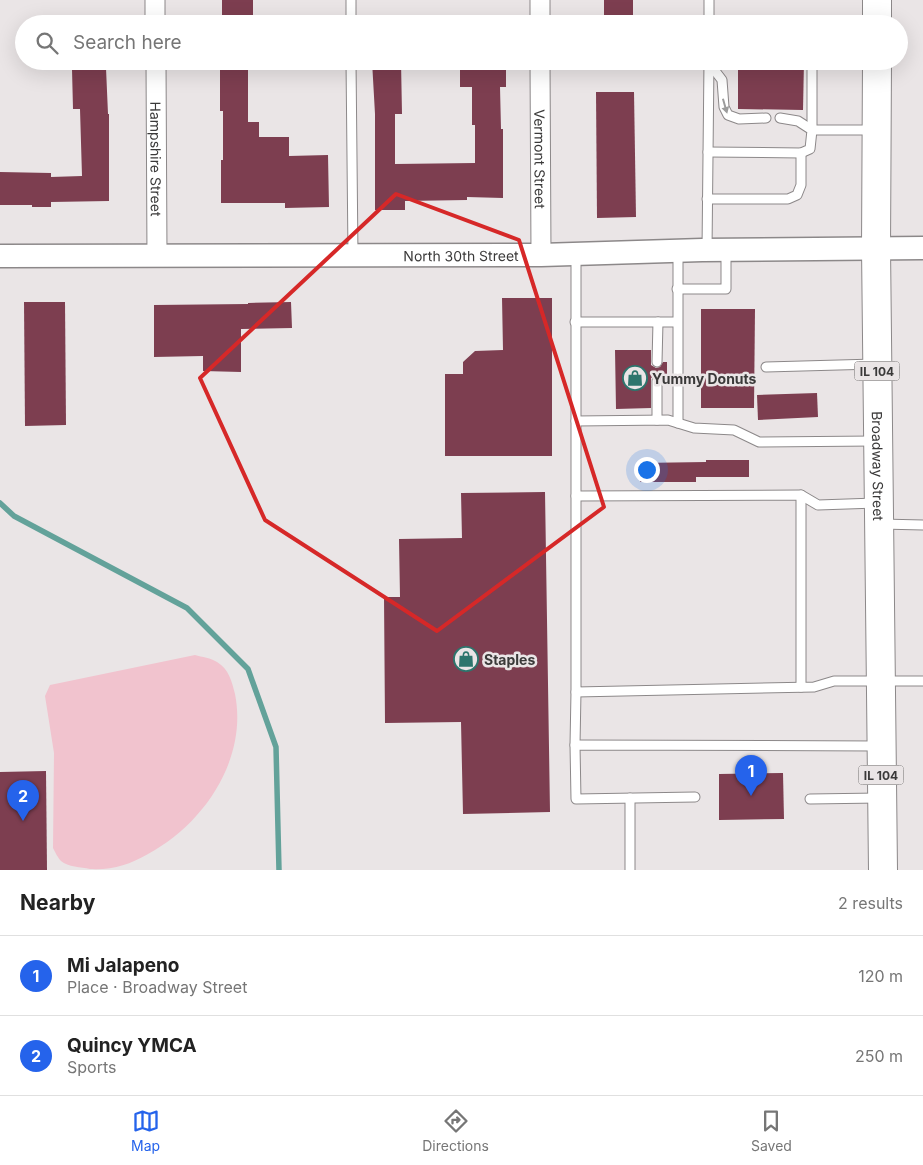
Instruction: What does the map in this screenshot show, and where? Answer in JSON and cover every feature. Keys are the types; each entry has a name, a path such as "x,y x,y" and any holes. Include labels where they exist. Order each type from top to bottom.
{"main road":[{"path":"877,0 877,15"},
{"name":"Broadway Street","path":"877,70 876,248 883,870"}],"street":[{"path":"155,0 155,15"},
{"path":"540,0 540,15"},
{"name":"Hampshire Street","path":"156,70 157,256"},
{"name":"Vermont Street","path":"540,70 541,255"},
{"name":"North 30th Street","path":"0,256 541,255 716,250 923,248"}],"lane":[{"path":"351,0 351,15"},
{"path":"709,0 709,15"},
{"path":"351,70 352,256"},
{"path":"678,289 726,289 716,250 707,199 709,70"},
{"path":"715,70 722,80 724,107 728,115 739,118 766,118"},
{"path":"708,152 802,154 810,149 812,130 812,70"},
{"path":"780,118 798,121 812,130 877,130"},
{"path":"707,199 788,199 797,195 801,185 802,154"},
{"path":"678,251 678,423"},
{"path":"576,254 576,799 695,797"},
{"path":"575,322 677,322"},
{"path":"657,362 658,322"},
{"path":"766,367 877,364"},
{"path":"657,380 657,420"},
{"path":"576,421 657,420 678,423 694,428 734,430 758,442 878,441"},
{"path":"576,496 800,495 818,506 879,514 923,524"},
{"path":"800,495 801,687"},
{"path":"576,692 814,687 834,681 923,681"},
{"path":"575,745 881,746"},
{"path":"630,798 630,870"},
{"path":"810,799 882,798"}],"highlighted area":[{"path":"396,194 519,240 604,507 437,631 265,520 200,378"}],"shaded area":[{"path":"195,655 221,665 229,676 235,694 237,718 235,742 228,765 217,787 204,807 187,825 168,841 141,858 127,864 106,869 90,869 64,863 53,848 54,753 45,696 50,685"}],"building":[{"path":"222,0 253,0 253,15 222,15"},
{"path":"604,0 633,0 633,15 604,15"},
{"path":"72,70 106,70 109,114 109,201 51,202 51,207 0,205 0,172 51,173 51,177 82,176 80,109 73,109"},
{"path":"220,70 248,70 248,122 259,122 259,137 289,137 289,156 328,155 329,207 285,208 285,203 221,203 223,111 220,111"},
{"path":"373,70 401,70 402,114 395,114 395,164 475,163 472,87 460,87 460,70 506,70 506,87 500,87 501,129 503,129 503,198 467,197 467,200 405,201 405,210 375,210 375,114"},
{"path":"738,70 804,70 803,110 738,109"},
{"path":"596,92 634,92 636,217 597,218"},
{"path":"502,298 552,298 552,456 445,456 445,374 463,374 463,362 475,351 503,350"},
{"path":"24,302 65,302 66,425 25,426"},
{"path":"291,302 292,328 241,329 241,372 203,371 203,356 154,357 154,305"},
{"path":"701,309 755,309 754,408 701,408"},
{"path":"615,350 651,350 651,365 656,368 660,367 663,362 667,362 667,380 663,380 661,376 657,375 651,378 651,408 616,409"},
{"path":"817,393 818,417 758,420 757,395"},
{"path":"706,460 749,460 749,477 696,477 696,482 640,482 640,463 706,462"},
{"name":"Staples","path":"545,492 550,812 463,814 461,722 385,723 384,597 400,597 399,539 462,538 461,493"},
{"path":"46,771 47,870 0,870 0,772"},
{"path":"783,773 784,819 719,820 719,774"}],"waterway":[{"path":"0,503 14,516 187,608 248,669 276,747 279,870"}],"place":[{"name":"Yummy Donuts","path":"635,378"},
{"name":"Staples","path":"466,659"},
{"name":"Mi Jalapeno","path":"751,796"},
{"name":"Quincy YMCA","path":"23,821"}]}
